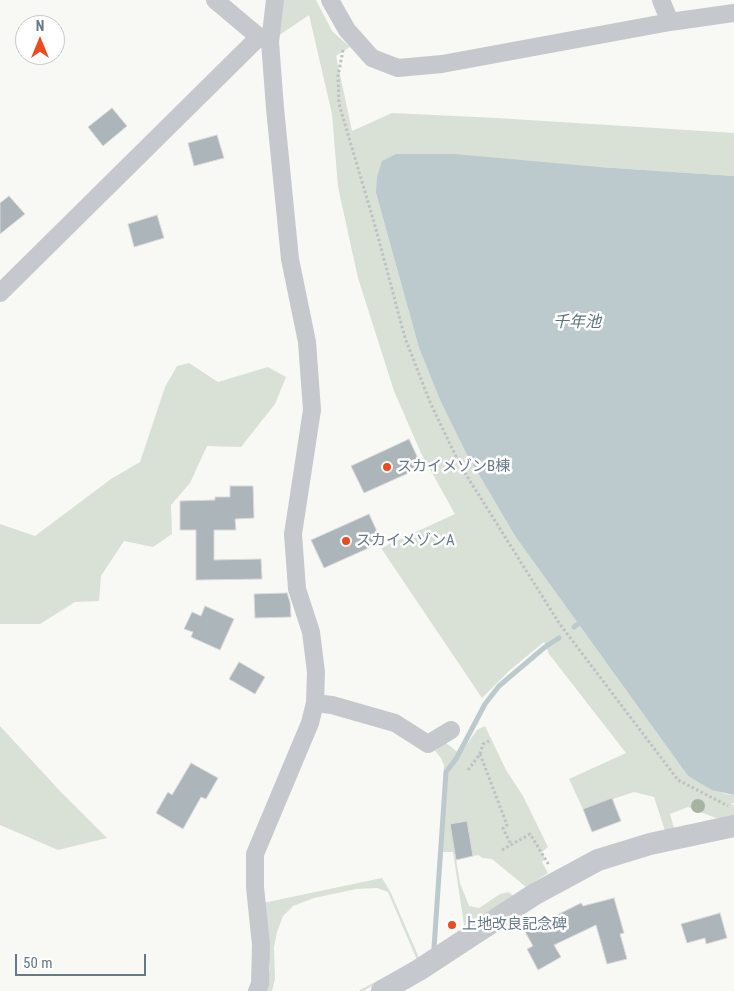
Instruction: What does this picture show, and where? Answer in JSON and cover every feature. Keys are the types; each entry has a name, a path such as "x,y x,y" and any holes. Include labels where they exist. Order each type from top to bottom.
{"street":[{"path":"215,0 264,40"},
{"path":"257,991 260,984 261,945 255,887 255,854 310,723 315,703 314,652 311,632 297,589 293,534 312,410 307,342 290,259 264,40 276,0"},
{"path":"330,0 347,30 372,58 398,68 442,64 670,22 734,13"},
{"path":"661,0 670,22"},
{"path":"0,293 264,40"},
{"path":"315,703 332,705 395,723 428,744 451,730"},
{"path":"382,991 558,881 598,860 650,844 734,826"}],"path":[{"path":"347,30 338,76 339,104 376,229 405,338 430,402 460,465 559,623 678,780 725,806 734,807"},
{"path":"468,770 472,768 483,744 489,741"},
{"path":"480,754 508,826 503,828 511,845"},
{"path":"502,850 530,834 558,881"}],"shaded area":[{"path":"283,0 316,0 332,31 350,47 336,56 352,131 392,113 734,133 734,176 599,167 376,193 419,348 440,400 465,451 515,536 688,776 725,794 734,795 734,803 731,803 734,806 734,819 723,821 688,807 670,814 675,832 666,834 654,797 634,792 583,809 569,779 626,753 549,654 544,642 510,670 482,698 381,548 455,514 421,453 394,391 358,278 338,187 332,114 309,15 278,36"},
{"path":"189,363 218,382 268,367 286,377 275,404 241,447 207,446 190,483 171,505 172,534 153,547 124,541 101,576 99,601 75,602 40,624 0,624 0,524 35,536 111,479 140,462 165,387 177,366"},
{"path":"0,726 59,790 107,838 58,850 0,825"},
{"path":"485,726 506,770 523,796 548,847 542,852 545,859 542,862 548,873 526,887 492,859 483,858 478,855 473,856 467,821 450,824 460,883 469,906 479,908 500,894 508,892 514,896 465,931 453,852 440,852 444,765 435,751 446,743 460,754 477,730"},
{"path":"382,878 390,891 420,960 363,991 358,991 417,960 388,892 377,888 356,889 314,898 293,906 283,916 274,947 275,979 272,991 266,991 270,969 263,903"}],"water":[{"name":"千年池","path":"396,154 454,154 599,167 734,176 734,795 712,790 688,776 515,536 465,451 440,400 419,348 376,193 377,177 382,161"}],"building":[{"path":"112,108 127,126 103,146 88,127"},
{"path":"217,135 224,158 194,166 188,143"},
{"path":"9,196 25,214 0,234 0,203"},
{"path":"157,215 164,238 134,247 128,224"},
{"name":"スカイメゾンB棟","path":"409,439 422,467 364,493 351,466"},
{"path":"230,486 253,486 254,518 235,519 236,530 214,530 214,560 261,559 262,579 196,580 196,530 180,530 180,501 215,500 215,497 230,497"},
{"name":"スカイメゾンA","path":"369,514 382,542 324,568 311,540"},
{"path":"287,593 291,617 255,618 254,594"},
{"path":"205,606 234,619 220,650 191,637 193,632 184,629 192,612 201,616"},
{"path":"239,662 265,677 255,694 229,679"},
{"path":"191,763 218,778 206,799 201,797 183,829 156,813 168,792 172,795"},
{"path":"612,798 621,821 592,832 583,809"},
{"path":"467,821 473,856 456,860 450,824"},
{"path":"614,898 624,933 620,934 627,959 607,964 596,925 554,945 561,957 538,970 527,949 533,946 523,928 542,917 545,921 581,903 583,906"},
{"path":"720,913 727,938 706,944 705,938 687,943 681,924"}],"waterway":[{"path":"574,627 578,624"},
{"path":"434,948 446,772 456,759 485,704 499,686 545,647 559,638"}],"place":[{"name":"スカイメゾンB棟","path":"387,467"},
{"name":"スカイメゾンA","path":"346,541"},
{"name":"上地改良記念碑","path":"452,925"}]}
